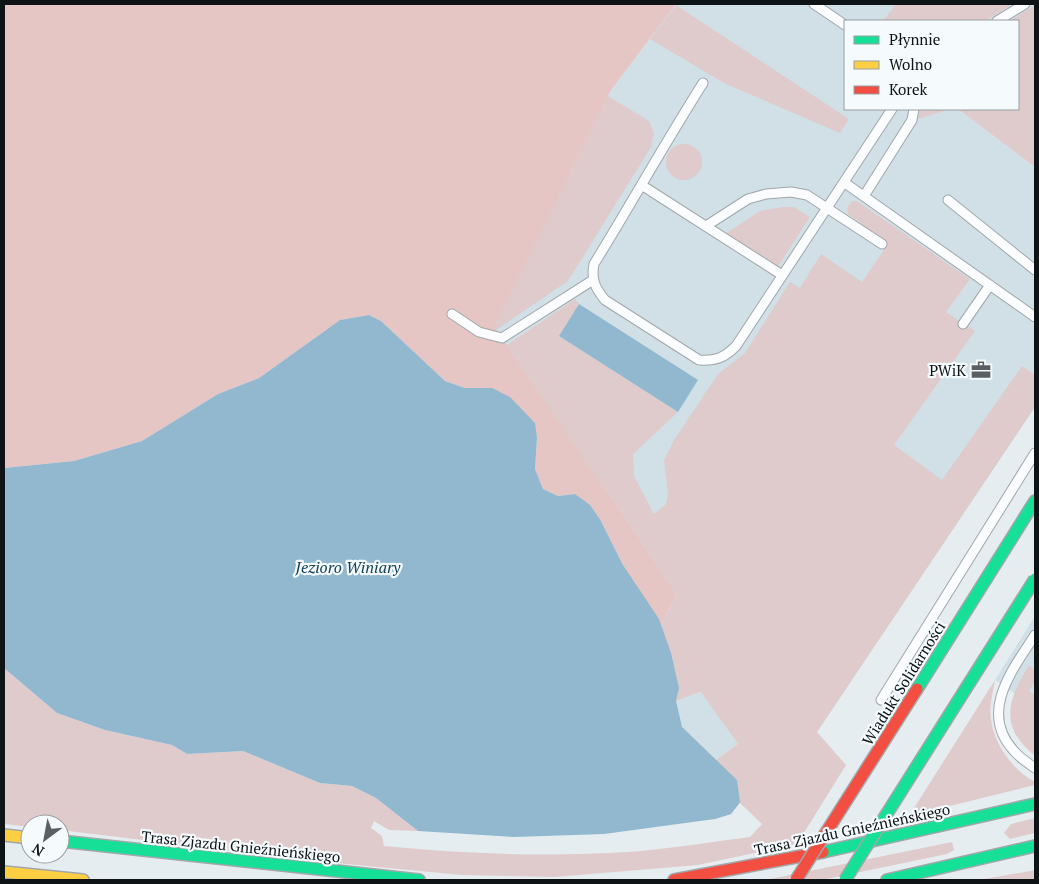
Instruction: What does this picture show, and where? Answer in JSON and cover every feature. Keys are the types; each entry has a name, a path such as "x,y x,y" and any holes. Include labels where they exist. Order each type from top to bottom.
{"main road":[{"name":"Wiadukt Solidarności","path":"796,880 1035,501"},
{"path":"845,880 1035,579"},
{"name":"Trasa Zjazdu Gnieźnieńskiego","path":"674,880 842,849 1035,804"},
{"path":"4,835 20,837"},
{"name":"Trasa Zjazdu Gnieźnieńskiego","path":"70,842 419,880"},
{"path":"887,880 1035,846"},
{"path":"4,872 82,880"}],"lane":[{"path":"814,4 844,24"},
{"path":"999,20 1025,4"},
{"path":"702,84 655,158 643,186 594,264 593,280 596,290 605,300 699,360 714,361 726,356 736,346 891,110"},
{"path":"864,196 912,120 914,110"},
{"path":"845,183 1035,318"},
{"path":"643,186 782,275"},
{"path":"706,226 748,198 791,192 807,195 882,244"},
{"path":"948,200 1035,270"},
{"path":"452,314 479,332 502,338 593,280"},
{"path":"963,324 990,285"},
{"path":"881,700 1035,453"},
{"path":"1035,635 1004,684 999,700 998,714 1001,727 1013,751 1035,768"}],"shaded area":[{"path":"4,4 676,4 611,90 494,326 676,593 661,626 623,565 601,521 575,494 558,496 543,489 535,469 537,439 492,388 465,388 445,381 381,321 369,315 340,320 259,378 218,394 142,441 74,461 4,468"},
{"path":"676,4 1035,4 1035,48 1019,20 844,20 844,110 959,110 1035,167 1035,407 817,732 676,593 493,326 611,90"},
{"path":"896,4 1013,4 987,20 884,20"},
{"path":"676,5 849,119 840,133 724,83 650,39"},
{"path":"1035,5 1035,167 959,110 1019,110 1019,20 1012,20"},
{"path":"608,96 649,121 654,133 651,147 568,281 496,330 493,326"},
{"path":"920,110 947,110 918,119"},
{"path":"684,144 691,145 697,149 701,155 701,169 697,175 691,179 684,180 677,179 671,175 667,169 666,162 667,155 671,149 677,145"},
{"path":"852,201 857,201 970,279 946,312 975,331 894,445 942,480 1022,366 1035,375 1035,407 817,732 846,765 797,844 698,865 555,877 461,875 315,861 70,831 70,814 20,814 20,826 4,824 4,668 57,713 105,730 172,745 187,754 243,751 320,783 352,786 376,798 418,831 389,830 374,821 371,828 382,836 384,846 476,853 598,854 643,851 750,837 762,824 740,803 731,814 715,819 650,638 661,626 676,593 507,345 575,299 579,304 559,336 678,412 633,454 634,476 654,514 666,504 668,495 664,460 674,440 718,374 745,353 790,282 800,288 821,254 862,282 888,244 848,214 847,208","holes":["701,692 738,744 716,760 682,727 676,701"]},
{"path":"794,207 810,217 777,268 725,234 760,211"},
{"path":"1035,616 1035,711 1030,704 995,680"},
{"path":"1029,666 1035,669 1035,681 1029,691 1035,695 1035,756 1016,734 1011,724 1010,713 1016,690"},
{"path":"995,680 991,714 996,738 1012,764 1035,782 1035,785 909,816"},
{"path":"702,692 738,744 716,760 682,727 676,701"},
{"path":"1035,818 1035,833 1010,839 1004,833 1011,824"},
{"path":"952,842 954,850 947,854 822,880 765,880"},
{"path":"1035,870 1035,880 979,880"}],"water":[{"path":"579,304 698,380 678,412 559,336"},
{"name":"Jezioro Winiary","path":"369,315 381,321 445,381 465,388 492,388 510,397 535,423 537,438 535,469 543,489 558,496 575,494 590,505 601,521 623,565 659,619 671,653 679,688 676,701 682,727 737,780 740,802 731,814 715,819 604,834 514,837 418,831 376,798 352,786 320,783 243,751 187,754 172,745 105,730 57,713 4,668 4,468 74,461 142,441 218,394 259,378 340,320"}],"traffic: fast":[{"path":"917,689 1035,501"},
{"path":"845,880 1035,579"},
{"path":"823,852 1035,804"},
{"path":"70,842 419,880"},
{"path":"887,880 1035,846"}],"traffic: slow":[{"path":"4,835 20,837"},
{"path":"4,872 83,880"}],"traffic: jam":[{"path":"796,880 917,689"},
{"path":"674,880 823,852"}],"place":[{"name":"PWiK","path":"981,370"}]}
